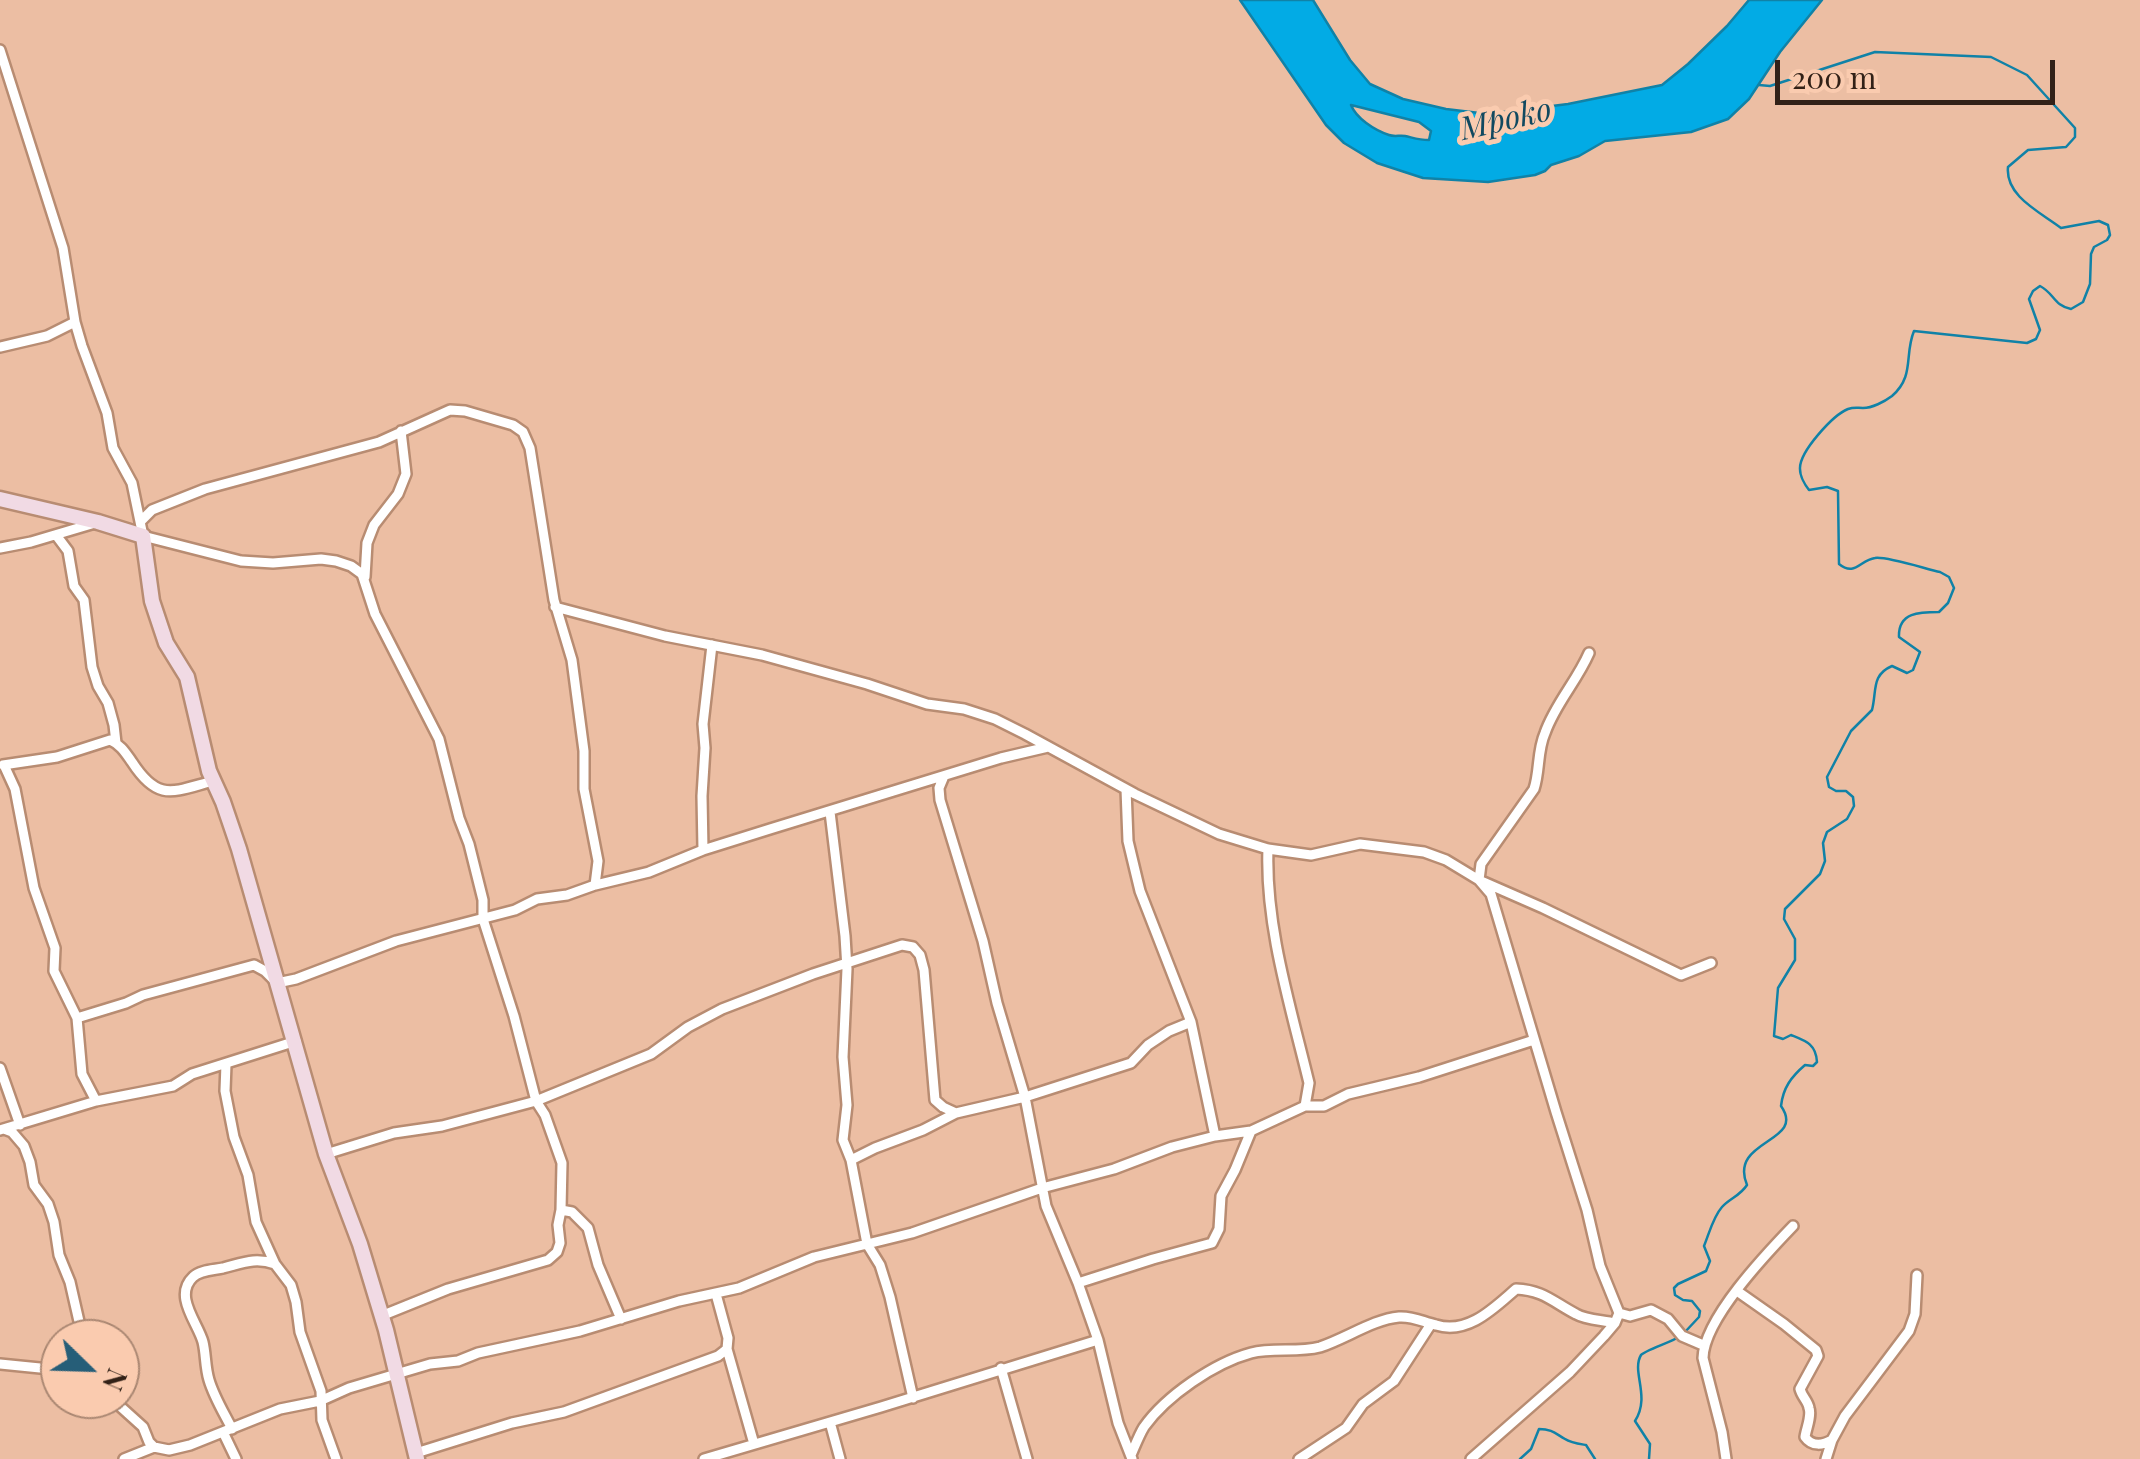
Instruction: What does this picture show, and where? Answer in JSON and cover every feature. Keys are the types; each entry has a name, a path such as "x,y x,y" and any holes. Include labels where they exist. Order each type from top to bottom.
{"street":[{"path":"0,50 63,248 75,322 107,413 113,448 132,484 152,602 166,643 187,676 209,771 239,849 326,1154 382,1316 417,1456 512,1423 564,1412 718,1356 727,1349"},
{"path":"0,347 48,336 75,322"},
{"path":"142,529 152,510 205,489 345,453 450,410 465,411 523,432 530,448 555,607 572,660 584,751 584,789 598,861 596,884"},
{"path":"364,580 367,542 374,525 398,494 406,474 401,431"},
{"path":"0,499 142,529 241,561 336,561 362,574 383,631 439,740 483,900 483,919 536,1101 562,1163 560,1243 548,1260 448,1289 382,1316"},
{"path":"0,548 98,522"},
{"path":"56,535 68,550 74,586 84,600 92,667 108,703 116,743"},
{"path":"555,607 762,655 927,704 995,719 1219,834 1268,849 1311,855 1360,844 1424,852 1682,975 1710,963"},
{"path":"703,850 703,724 712,645"},
{"path":"1589,653 1545,732 1534,789 1480,864 1479,880 1491,894 1617,1318"},
{"path":"96,1101 82,1074 77,1018 54,971 54,948 34,888 15,789 2,766 57,757 110,740 121,745 143,779 165,792 214,781"},
{"path":"278,983 396,940 649,872 703,850 1048,747"},
{"path":"944,776 940,800 984,941 997,1003 1025,1097 1052,1226 1098,1340 1118,1423 1132,1457"},
{"path":"1126,789 1128,841 1140,891 1191,1022 1215,1136"},
{"path":"830,812 846,964 843,1057 847,1105 843,1140 851,1160 867,1244 880,1265 890,1298 913,1398"},
{"path":"1268,849 1270,911 1309,1084 1305,1106"},
{"path":"326,1154 394,1133 442,1126 536,1101 652,1054 688,1027 722,1009 902,945 913,947 924,970 935,1100 956,1114"},
{"path":"77,1018 254,965 278,983"},
{"path":"851,1160 956,1114 1025,1097 1131,1062 1148,1045 1191,1022"},
{"path":"124,1459 154,1448 179,1448 280,1410 320,1402 349,1388 430,1364 458,1361 739,1288 814,1256 912,1233 1172,1148 1251,1131 1305,1106 1324,1106 1348,1094 1419,1077 1534,1040"},
{"path":"2,1130 96,1101 173,1086 192,1074 296,1041"},
{"path":"226,1064 225,1091 234,1137 248,1175 256,1222 275,1264 291,1285 300,1332 320,1391 322,1420 336,1459"},
{"path":"0,1068 20,1125"},
{"path":"2,1130 12,1132 24,1146 34,1185 48,1204 78,1319"},
{"path":"1078,1283 1212,1243 1219,1229 1221,1196 1251,1131"},
{"path":"561,1210 572,1212 588,1228 598,1265 621,1319"},
{"path":"1726,1459 1703,1358 1704,1345 1720,1314 1793,1226"},
{"path":"236,1459 209,1381 198,1326 187,1310 188,1288 192,1278 204,1272 250,1260 275,1264"},
{"path":"1826,1459 1845,1416 1909,1331 1915,1314 1917,1275"},
{"path":"1132,1457 1143,1429 1161,1409 1217,1366 1252,1352 1310,1349 1340,1341 1394,1317 1412,1317 1458,1328 1488,1314 1516,1289 1532,1290 1579,1317 1617,1318 1650,1310 1661,1314 1682,1336 1704,1345"},
{"path":"1738,1291 1816,1350 1818,1356 1800,1389 1810,1412 1805,1438 1815,1444 1832,1440"},
{"path":"716,1294 754,1444"},
{"path":"1472,1459 1570,1372 1617,1318"},
{"path":"1299,1459 1346,1428 1363,1404 1394,1382 1431,1324"},
{"path":"704,1459 1098,1340"},
{"path":"2,1363 40,1368"},
{"path":"1000,1368 1027,1459"},
{"path":"134,1419 154,1448"},
{"path":"830,1422 840,1459"}],"water":[{"name":"Mpoko","path":"1240,0 1313,0 1350,60 1370,84 1403,99 1488,114 1568,104 1662,85 1727,26 1749,0 1822,0 1749,99 1728,119 1691,132 1605,141 1535,175 1488,182 1423,178 1377,163 1344,143 1326,125","holes":["1351,105 1419,122 1431,131 1429,140 1383,133 1361,119"]}],"waterway":[{"path":"1685,1332 1700,1311 1692,1301 1675,1295 1674,1288 1706,1271 1710,1261 1704,1246 1716,1216 1747,1185 1744,1170 1748,1158 1784,1127 1786,1118 1781,1106 1789,1083 1805,1065 1817,1062 1815,1051 1806,1041 1791,1035 1783,1039 1774,1036 1778,988 1795,960 1795,939 1784,919 1785,909 1820,874 1827,832 1847,819 1854,806 1853,797 1829,787 1827,777 1851,731 1872,710 1881,674 1892,666 1907,673 1913,670 1920,652 1899,637 1902,623 1918,613 1939,612 1954,588 1949,577 1940,572 1897,561 1875,558 1849,569 1839,564 1838,491 1827,487 1809,490 1801,475 1801,462 1834,419 1850,408 1878,404 1899,388 1904,381 1914,331 2027,343 2036,339 2040,330 2029,299 2033,291 2040,286 2071,309 2083,302 2090,284 2091,254 2110,235 2108,225 2099,221 2061,228 2025,202 2012,187 2008,167 2028,150 2066,147 2075,137 2075,128 2027,75 1991,57 1875,52 1770,86 1759,85"},
{"path":"1649,1459 1650,1444 1635,1421 1641,1403 1639,1362 1643,1353 1679,1337"},
{"path":"1520,1459 1531,1449 1539,1429 1586,1445 1595,1459"}]}
